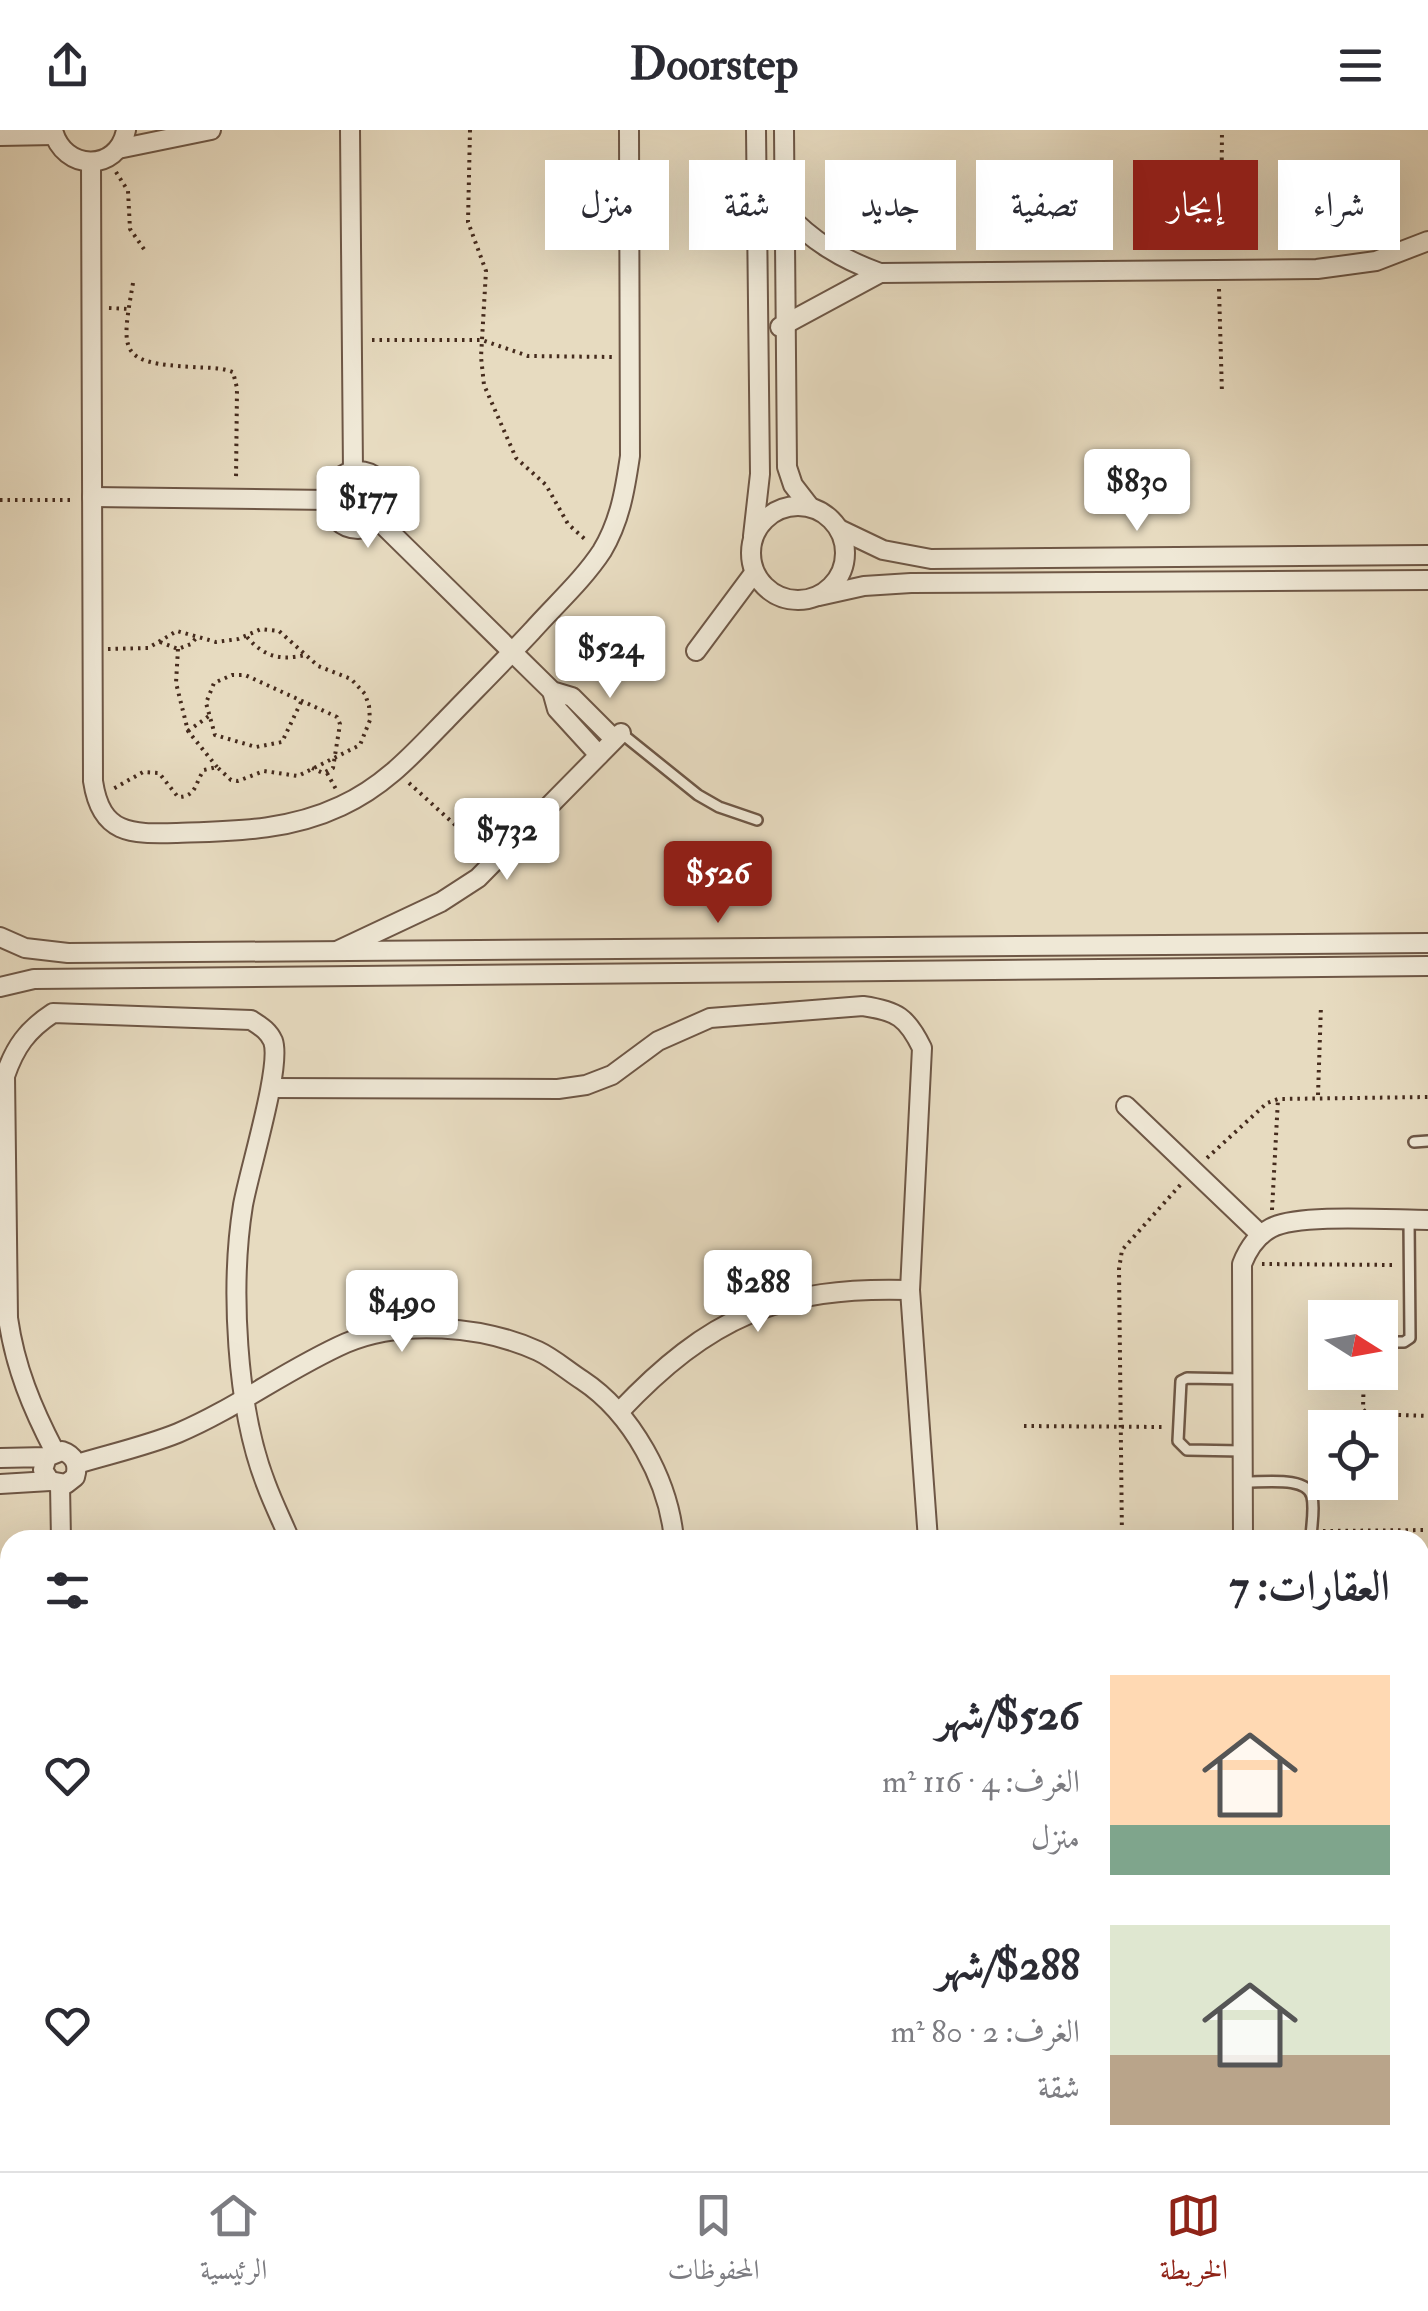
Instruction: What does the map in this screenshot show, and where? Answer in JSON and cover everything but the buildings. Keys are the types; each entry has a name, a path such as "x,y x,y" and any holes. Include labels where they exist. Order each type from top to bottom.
{"street":[{"path":"0,136 54,133 64,152 90,163 110,157 123,143 211,130"},
{"path":"350,130 353,471"},
{"path":"90,163 96,799 107,819 130,832 249,831 302,822 374,790 512,652 601,552 623,505 630,456 629,130"},
{"path":"756,130 760,474 750,548 754,573 770,592 782,598 806,600 887,584 1428,580"},
{"path":"784,130 784,160"},
{"path":"805,233 827,249 880,273 1347,267 1428,242"},
{"path":"784,250 787,468 793,485 810,507"},
{"path":"759,328 785,326 830,297 880,273"},
{"path":"353,471 370,474 384,486 386,504 378,520 362,528 343,524 336,518 330,500 338,478 353,471"},
{"path":"92,498 330,500"},
{"path":"753,536 776,510 798,505 832,519 839,529 845,554 843,567 829,588 818,596"},
{"path":"334,952 462,890 618,736 572,697 552,690 378,520"},
{"path":"839,529 882,550 931,559 1428,555"},
{"path":"1176,557 1176,581"},
{"path":"696,651 754,573"},
{"path":"552,690 558,709 598,754"},
{"path":"0,937 38,951 68,953 1428,943"},
{"path":"895,948 896,973"},
{"path":"67,979 68,953"},
{"path":"0,987 34,979 1428,966"},
{"path":"271,1088 558,1089 586,1085 612,1075 658,1041 710,1018 839,1007 888,1010 910,1024 922,1048 910,1290 927,1530"},
{"path":"59,1530 55,1483 44,1470 51,1455 22,1384 8,1318 5,1076 14,1049 32,1027 53,1014 251,1020 265,1028 273,1042 271,1088 245,1193 237,1270 237,1332 246,1400 264,1481 286,1530"},
{"path":"1126,1106 1194,1171 1266,1231"},
{"path":"1243,1530 1242,1264 1266,1231 1298,1221 1419,1220"},
{"path":"619,1412 655,1374 699,1340 748,1314 800,1296 855,1288 910,1290"},
{"path":"77,1464 177,1434 350,1342 413,1328 478,1332 539,1352 594,1388 619,1412 652,1464 673,1530"},
{"path":"0,1458 68,1453 77,1464 75,1476 55,1483 0,1484"}],"lane":[{"path":"618,736 698,795 757,820"},
{"path":"1414,1142 1428,1141"},
{"path":"1398,1342 1410,1338 1410,1265 1419,1220"},
{"path":"1242,1378 1184,1378 1179,1383 1178,1441 1184,1449 1243,1451"},
{"path":"1243,1482 1304,1485 1312,1497 1311,1530"}],"path":[{"path":"470,130 468,222 486,270 484,385 511,451 546,485 568,524 601,552"},
{"path":"1222,130 1222,394"},
{"path":"123,143 128,162 117,174 128,192 130,229 146,252"},
{"path":"134,282 127,334 138,360 155,365 227,369 236,378 236,500"},
{"path":"352,340 482,340 528,356 608,357"},
{"path":"0,500 92,498"},
{"path":"93,648 140,649 178,631 216,642 261,630 278,631 291,638 304,656 351,679 365,694 370,720 360,745 292,777 264,771 231,780 188,731 176,683 178,649"},
{"path":"246,636 255,647 272,656 304,656"},
{"path":"160,642 178,649 197,637"},
{"path":"301,702 286,738 273,746 250,746 219,738 208,716 209,691 214,683 232,675 251,676 339,720 331,771 320,773 312,768"},
{"path":"188,731 208,716"},
{"path":"96,799 143,772 159,773 174,793 185,797 196,790 204,770 217,767"},
{"path":"396,771 476,844"},
{"path":"1318,1097 1321,1005"},
{"path":"1122,1530 1122,1250 1194,1171 1267,1103 1318,1097 1428,1097"},
{"path":"1266,1231 1278,1100"},
{"path":"1242,1264 1410,1265"},
{"path":"1364,1390 1363,1409 1368,1414 1428,1416"},
{"path":"1024,1426 1178,1427"}]}
